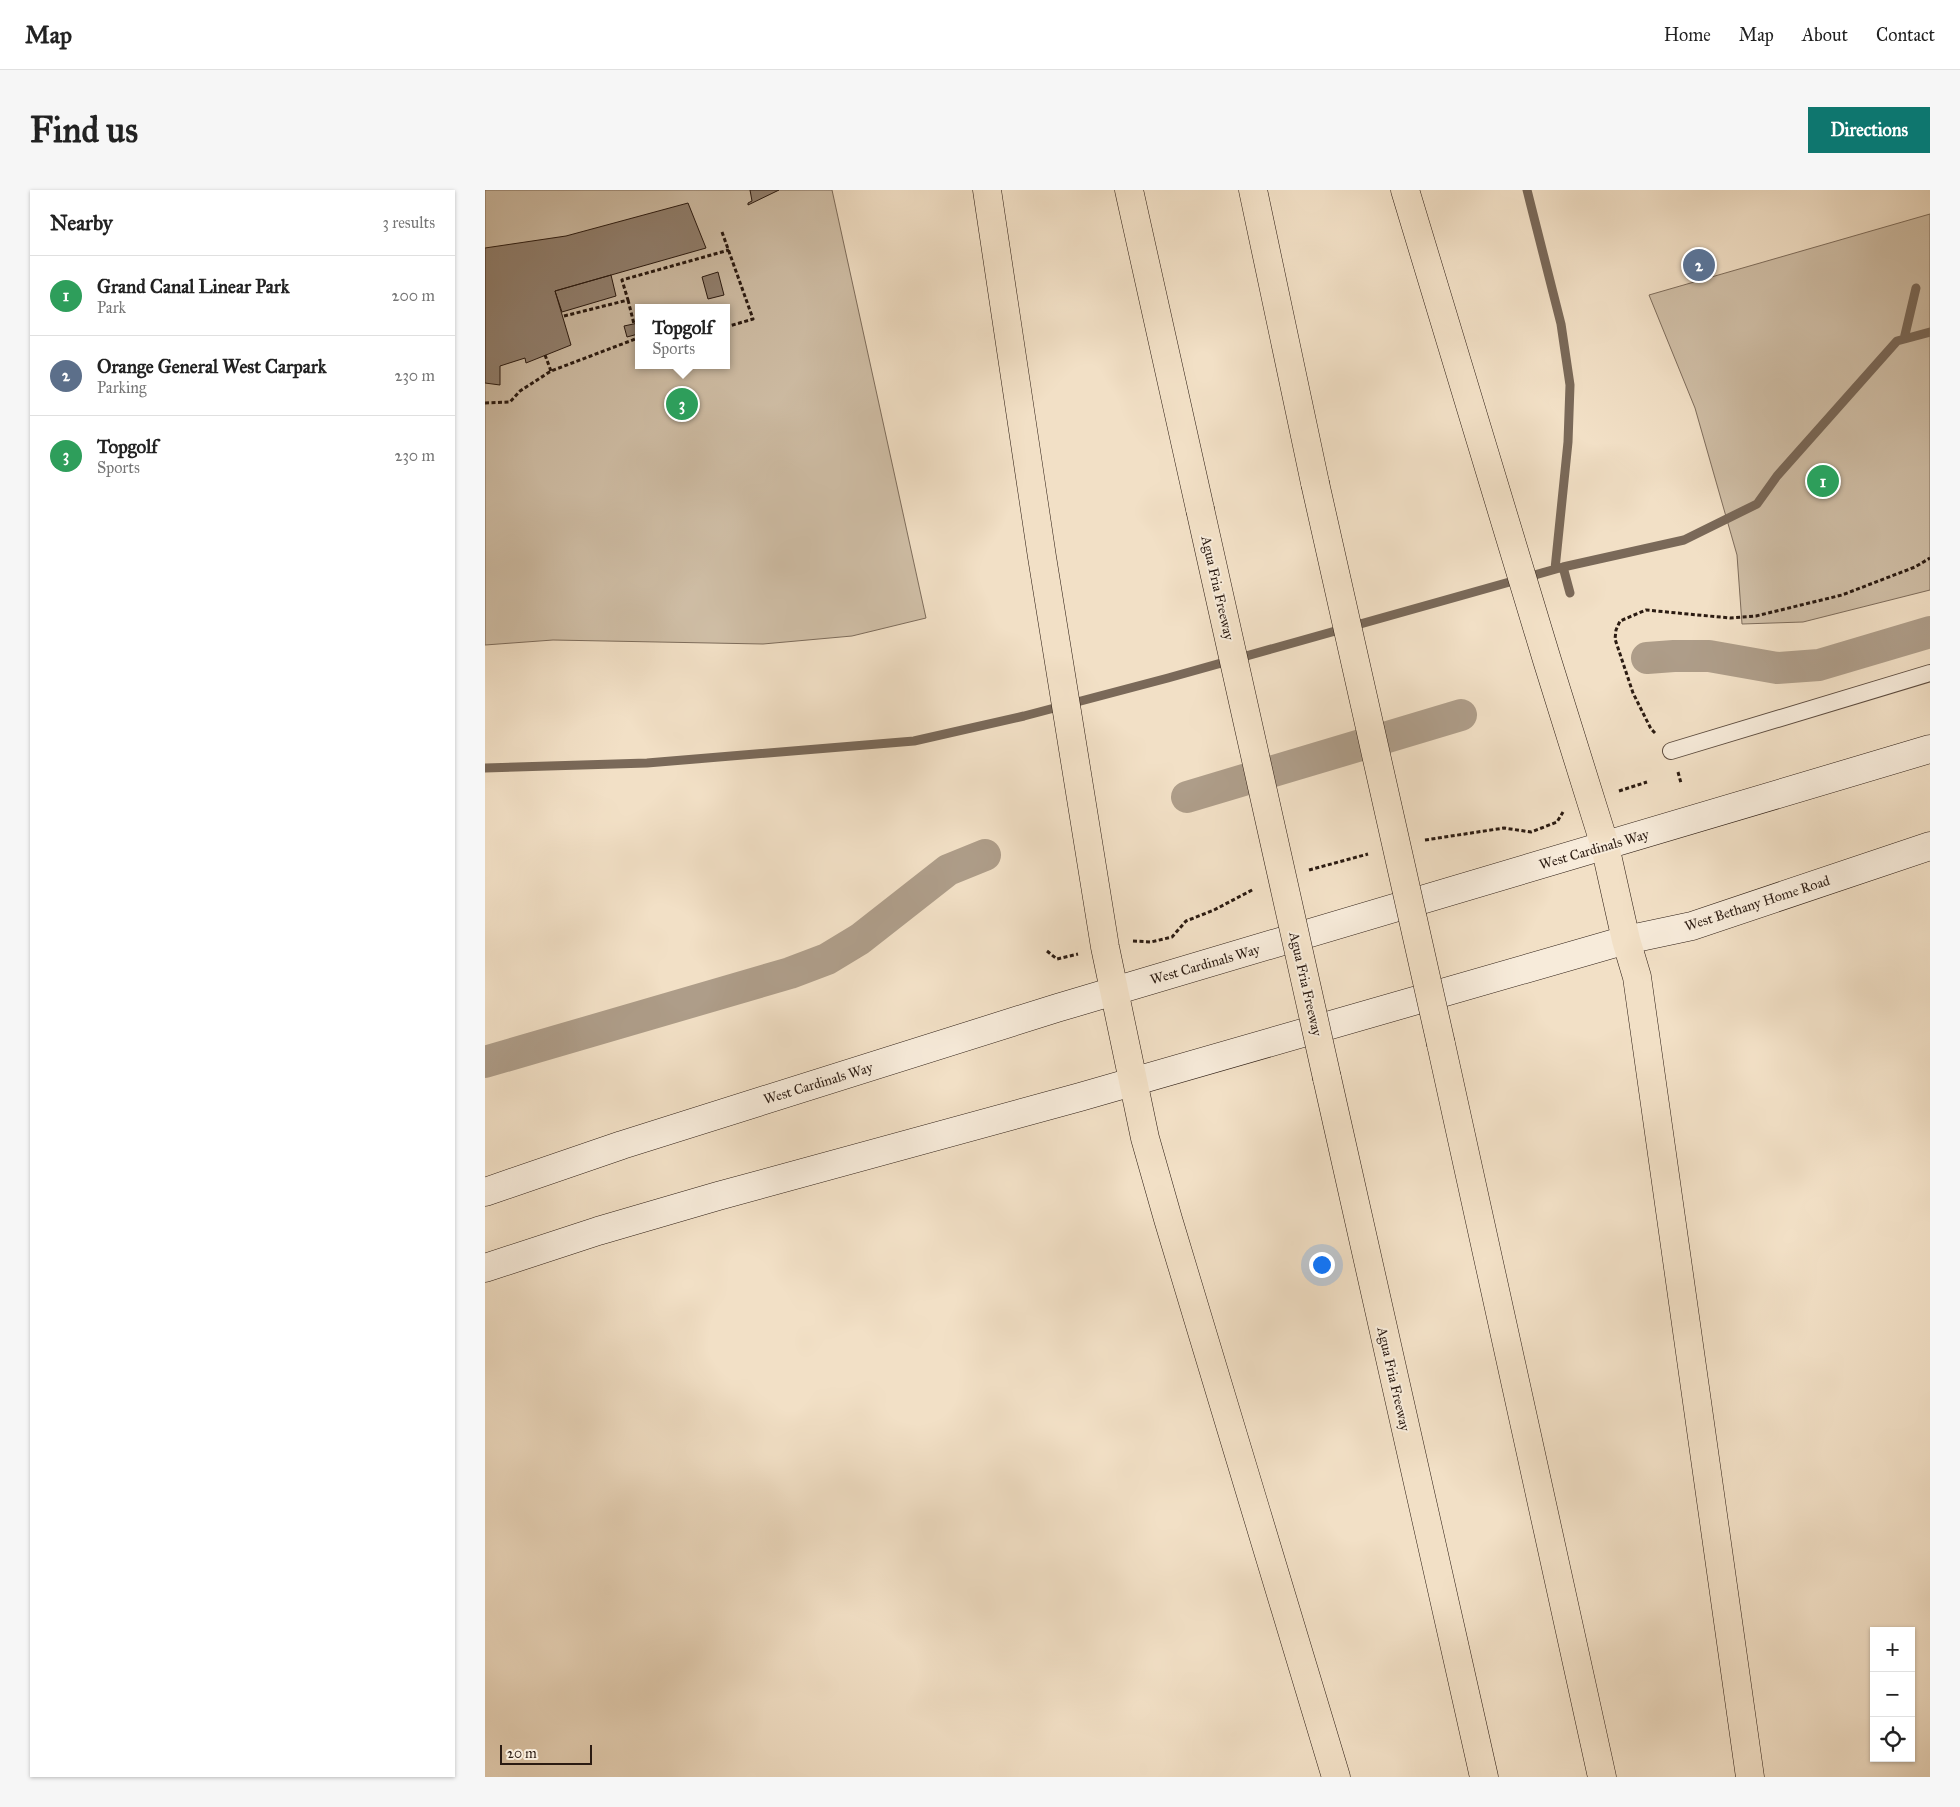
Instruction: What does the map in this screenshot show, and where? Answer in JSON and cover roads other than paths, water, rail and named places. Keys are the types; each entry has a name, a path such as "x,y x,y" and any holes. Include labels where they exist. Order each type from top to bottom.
{"highway":[{"path":"987,190 1042,557 1102,925 1132,1082 1145,1138 1168,1219 1336,1777"},
{"name":"Agua Fria Freeway","path":"1129,190 1484,1777"},
{"path":"1141,190 1147,270"},
{"path":"1243,190 1262,238"},
{"path":"1253,190 1315,483 1441,1044 1602,1777"},
{"path":"1405,190 1535,622 1605,846 1626,940 1637,977 1750,1777"}],"main road":[{"name":"West Cardinals Way","path":"485,1192 622,1144 1114,991 1930,749"},
{"name":"West Bethany Home Road","path":"1626,940 1692,926 1930,846"},
{"path":"485,1268 598,1231 709,1199 1132,1082 1626,940"}],"lane":[{"path":"1671,751 1930,673"}],"waterway":[{"path":"1527,190 1561,324 1570,385 1568,442 1555,569"},
{"path":"1904,339 1916,288"},
{"path":"485,768 647,763 914,741 1024,716 1168,678 1563,567 1684,540 1757,504 1777,476 1897,341 1930,332"},
{"path":"1563,567 1570,593"},
{"path":"1647,658 1709,656 1777,668 1819,665 1930,632"},
{"path":"1187,797 1461,715"},
{"path":"485,1062 790,973 827,959 860,939 948,870 985,855"}],"place":[{"name":"Orange General West Carpark","path":"1699,265"},
{"name":"Topgolf","path":"682,404"},
{"name":"Grand Canal Linear Park","path":"1823,481"}]}
